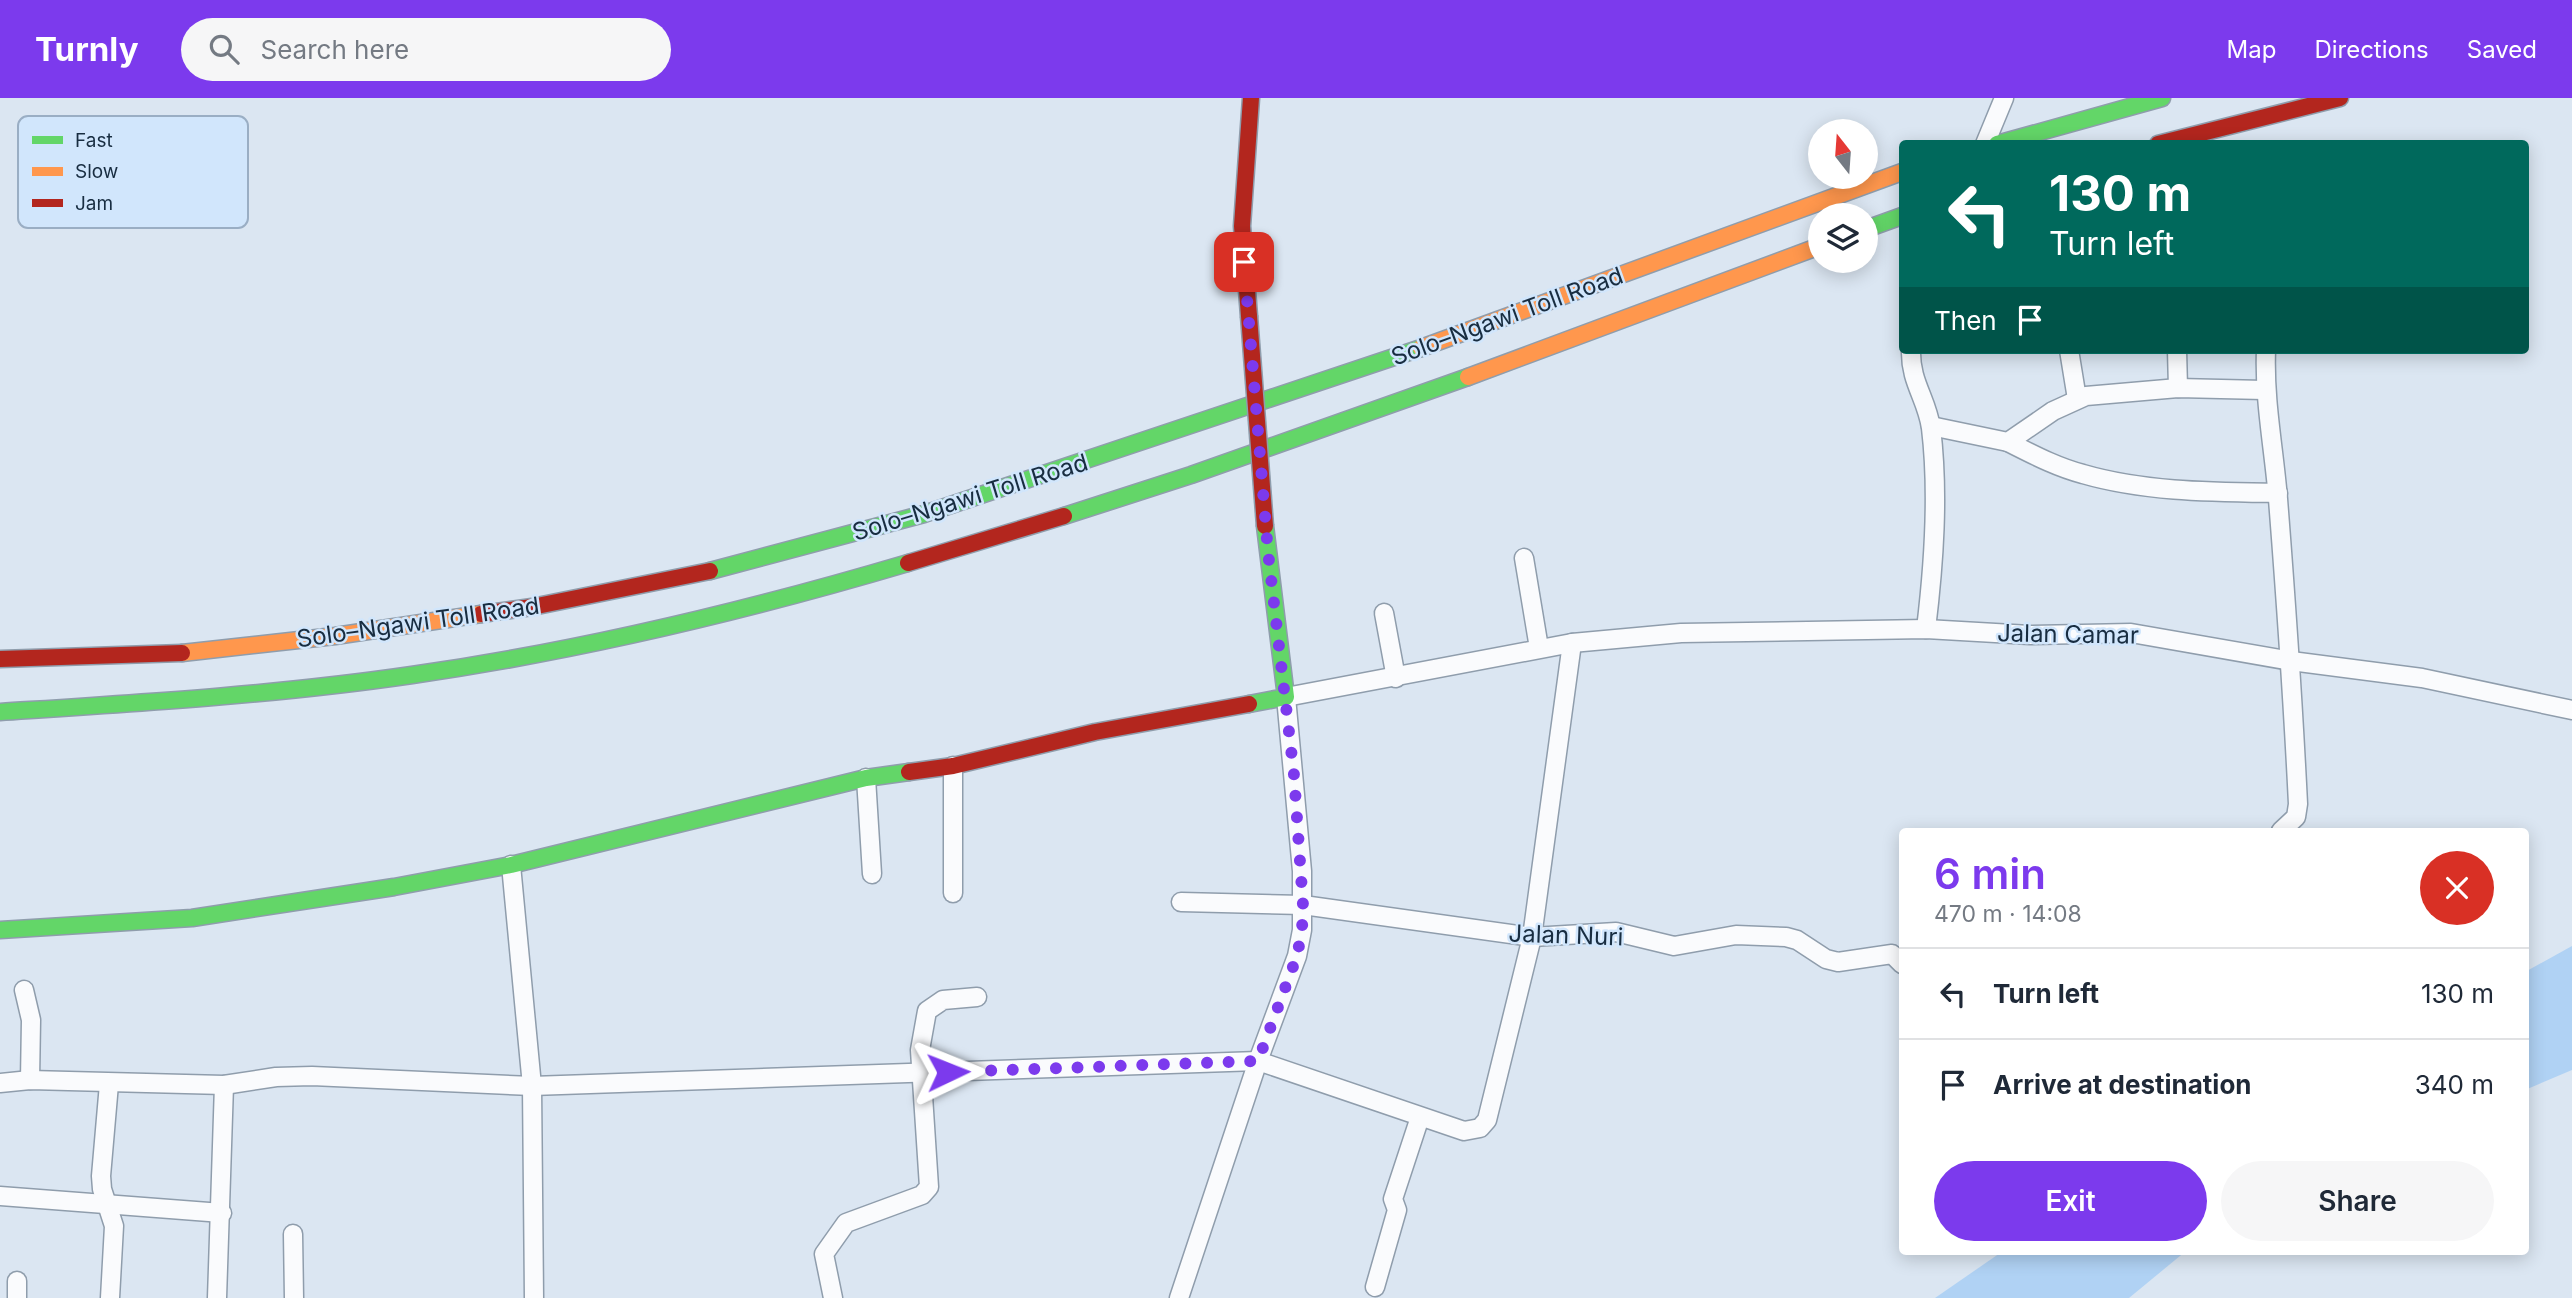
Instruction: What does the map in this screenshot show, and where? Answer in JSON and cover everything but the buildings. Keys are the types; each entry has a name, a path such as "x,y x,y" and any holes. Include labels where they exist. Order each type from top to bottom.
{"main road":[{"path":"0,930 192,918 511,865 866,778 953,766 1096,732 1286,697 1265,526 1242,226 1251,98"},
{"path":"2011,140 2162,98"},
{"path":"2174,140 2340,98"},
{"name":"Solo–Ngawi Toll Road","path":"0,659 166,655 335,636 532,607 744,564 924,514 1171,433 1467,332 1899,173"},
{"path":"1878,225 1899,217"},
{"name":"Solo–Ngawi Toll Road","path":"0,712 166,702 405,676 547,652 755,605 1016,534 1182,479 1808,250"}],"street":[{"path":"1987,140 2004,98"},
{"path":"1911,354 1911,369 1931,426 1935,552 1926,629"},
{"path":"2070,354 2077,399"},
{"path":"2177,354 2178,387"},
{"path":"2266,354 2264,390 2278,493 2291,661 2297,811 2294,821 2285,828"},
{"path":"2008,442 2053,411 2077,399 2095,394 2178,387 2264,390"},
{"path":"1931,426 2008,442 2050,463 2084,475 2175,489 2278,493"},
{"path":"1524,558 1539,648"},
{"path":"1384,613 1396,678"},
{"name":"Jalan Camar","path":"1286,697 1572,643 1681,633 1926,629 2030,635 2132,633 2291,661 2422,678 2572,710"},
{"path":"0,1083 30,1080 224,1085 276,1077 312,1076 532,1086 1258,1061 1464,1131 1480,1128 1487,1120 1532,937 1572,643"},
{"path":"1179,1298 1258,1061 1297,956 1302,930 1302,870 1286,697"},
{"path":"953,766 953,893"},
{"path":"866,778 872,874"},
{"path":"511,865 532,1086 534,1298"},
{"name":"Jalan Nuri","path":"1181,902 1303,905 1532,937 1616,932 1674,946 1736,935 1786,937 1797,940 1826,959 1838,962 1892,954 1899,961"},
{"path":"24,990 31,1020 30,1080"},
{"path":"833,1298 824,1254 846,1223 922,1195 929,1187 922,1038 930,1007 943,1000 977,997"},
{"path":"109,1084 101,1176 115,1240 110,1298"},
{"path":"217,1298 222,1213 224,1085"},
{"path":"1375,1287 1397,1210 1393,1199 1420,1116"},
{"path":"0,1196 222,1213"},
{"path":"293,1234 294,1298"}],"water":[{"path":"2572,946 2572,1070 2529,1088 2529,970"},
{"path":"1997,1255 2181,1255 2129,1298 1935,1298"}],"traffic: fast":[{"path":"2011,140 2162,98"},
{"path":"1878,225 1899,217"},
{"path":"710,571 924,514 1421,348"},
{"path":"1064,516 1191,475 1468,377"},
{"path":"1249,704 1286,697 1265,526"},
{"path":"0,712 258,693 361,682 475,665 662,628 908,563"},
{"path":"0,930 192,918 394,887 511,865 866,778 909,772"}],"traffic: slow":[{"path":"1421,348 1899,173"},
{"path":"1468,377 1808,250"},
{"path":"182,653 335,636 481,614"}],"traffic: jam":[{"path":"1249,316 1242,226 1251,98"},
{"path":"2174,140 2340,98"},
{"path":"1249,316 1265,526"},
{"path":"908,563 1064,516"},
{"path":"481,614 532,607 710,571"},
{"path":"0,659 182,653"},
{"path":"909,772 953,766 1095,732 1249,704"}],"route":[{"path":"948,1072 1258,1061 1286,988 1302,930 1302,870 1286,697 1277,643 1268,552 1244,262"}]}
